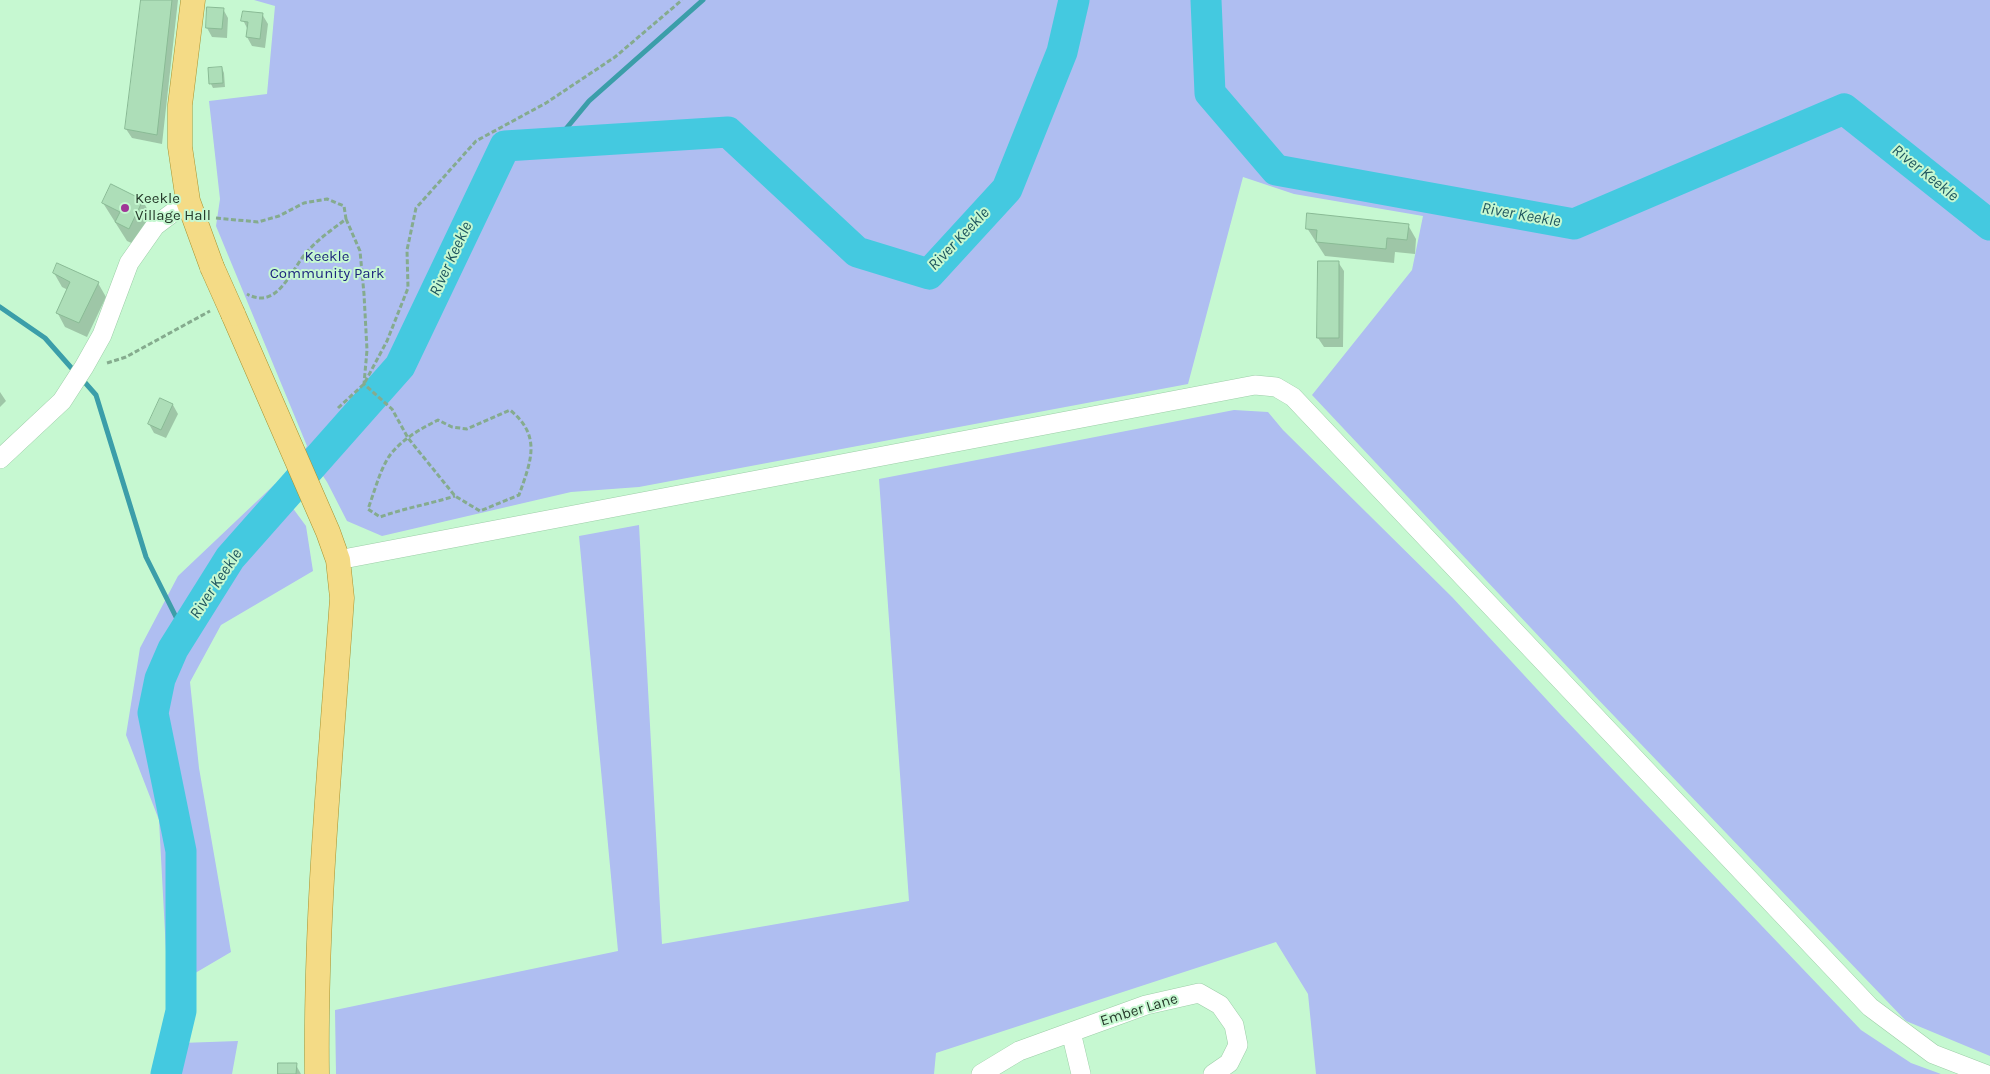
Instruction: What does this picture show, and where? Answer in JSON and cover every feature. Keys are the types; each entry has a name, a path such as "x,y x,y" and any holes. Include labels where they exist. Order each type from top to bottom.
{"main road":[{"path":"193,0 180,105 180,148 192,212 212,267 222,312 296,458 338,560 342,598 322,896 316,1013 317,1074"}],"street":[{"path":"0,459 62,401 102,334 129,262 155,226 192,212"},
{"path":"338,560 1255,385 1276,387 1293,397 1870,1007 1933,1054 1985,1074"},
{"name":"Ember Lane","path":"981,1074 1019,1051 1146,1005 1199,993 1220,1004 1234,1025 1238,1045 1230,1064 1213,1074"},
{"path":"1071,1032 1080,1074"}],"path":[{"path":"338,408 364,384 387,341 408,288 407,250 416,208 476,141 546,102 616,57 682,0"},
{"path":"192,212 208,216 258,222 279,216 304,204 327,199 344,206 346,219 360,251 366,350 364,384"},
{"path":"244,292 251,296 265,297 279,292 307,251 346,219"},
{"path":"87,362 103,364 126,357 222,312"},
{"path":"364,384 392,409 408,438 455,496 480,511 520,495 530,463 530,436 521,419 510,410 467,430 452,427 438,420 423,428 408,438 389,457 368,509 380,517 403,509 426,505 455,496"}],"green space":[{"name":"Keekle Community Park","path":"254,0 1990,0 1990,1056 1906,1021 1593,694 1312,395 1412,270 1423,216 1294,194 1243,177 1188,384 639,487 571,492 382,536 347,521 327,482 305,449 307,446 216,226 220,199 209,101 267,94 275,6"},
{"path":"1234,410 1268,412 1283,430 1452,597 1559,713 1861,1030 1911,1063 1941,1074 1316,1074 1308,994 1276,942 936,1053 934,1074 336,1074 335,1010 618,951 579,536 639,525 662,944 909,901 879,479"},
{"path":"275,484 306,526 313,571 221,625 190,682 199,768 231,952 168,989 159,820 126,735 140,648 178,576"},
{"path":"238,1041 232,1074 175,1074 181,1043"}],"building":[{"path":"141,0 172,0 157,135 125,129"},
{"path":"207,7 224,8 222,29 206,28"},
{"path":"243,11 263,13 260,39 246,37 248,22 241,21"},
{"path":"222,67 223,83 209,84 208,68"},
{"name":"Keekle Village Hall","path":"111,184 143,200 129,229 115,222 120,212 102,203"},
{"path":"1307,213 1409,224 1407,240 1387,238 1386,249 1316,242 1317,230 1306,229"},
{"path":"1318,261 1339,261 1339,338 1317,338"},
{"path":"57,263 99,282 79,323 56,313 70,282 53,273"},
{"path":"160,398 173,404 161,430 148,424"},
{"path":"278,1063 297,1063 296,1074 278,1074"}],"waterway":[{"path":"555,142 589,101 703,0"},
{"name":"River Keekle","path":"166,1074 181,1011 181,851 153,713 160,679 173,649 230,558 400,366 505,146 728,132 857,252 929,274 1007,189 1062,52 1074,0"},
{"name":"River Keekle","path":"1206,0 1210,93 1276,170 1574,224 1844,109 1990,225"},
{"path":"0,307 45,338 75,372"},
{"path":"81,378 96,395 146,557 184,633"}],"place":[{"name":"Keekle Village Hall","path":"125,208"}]}
